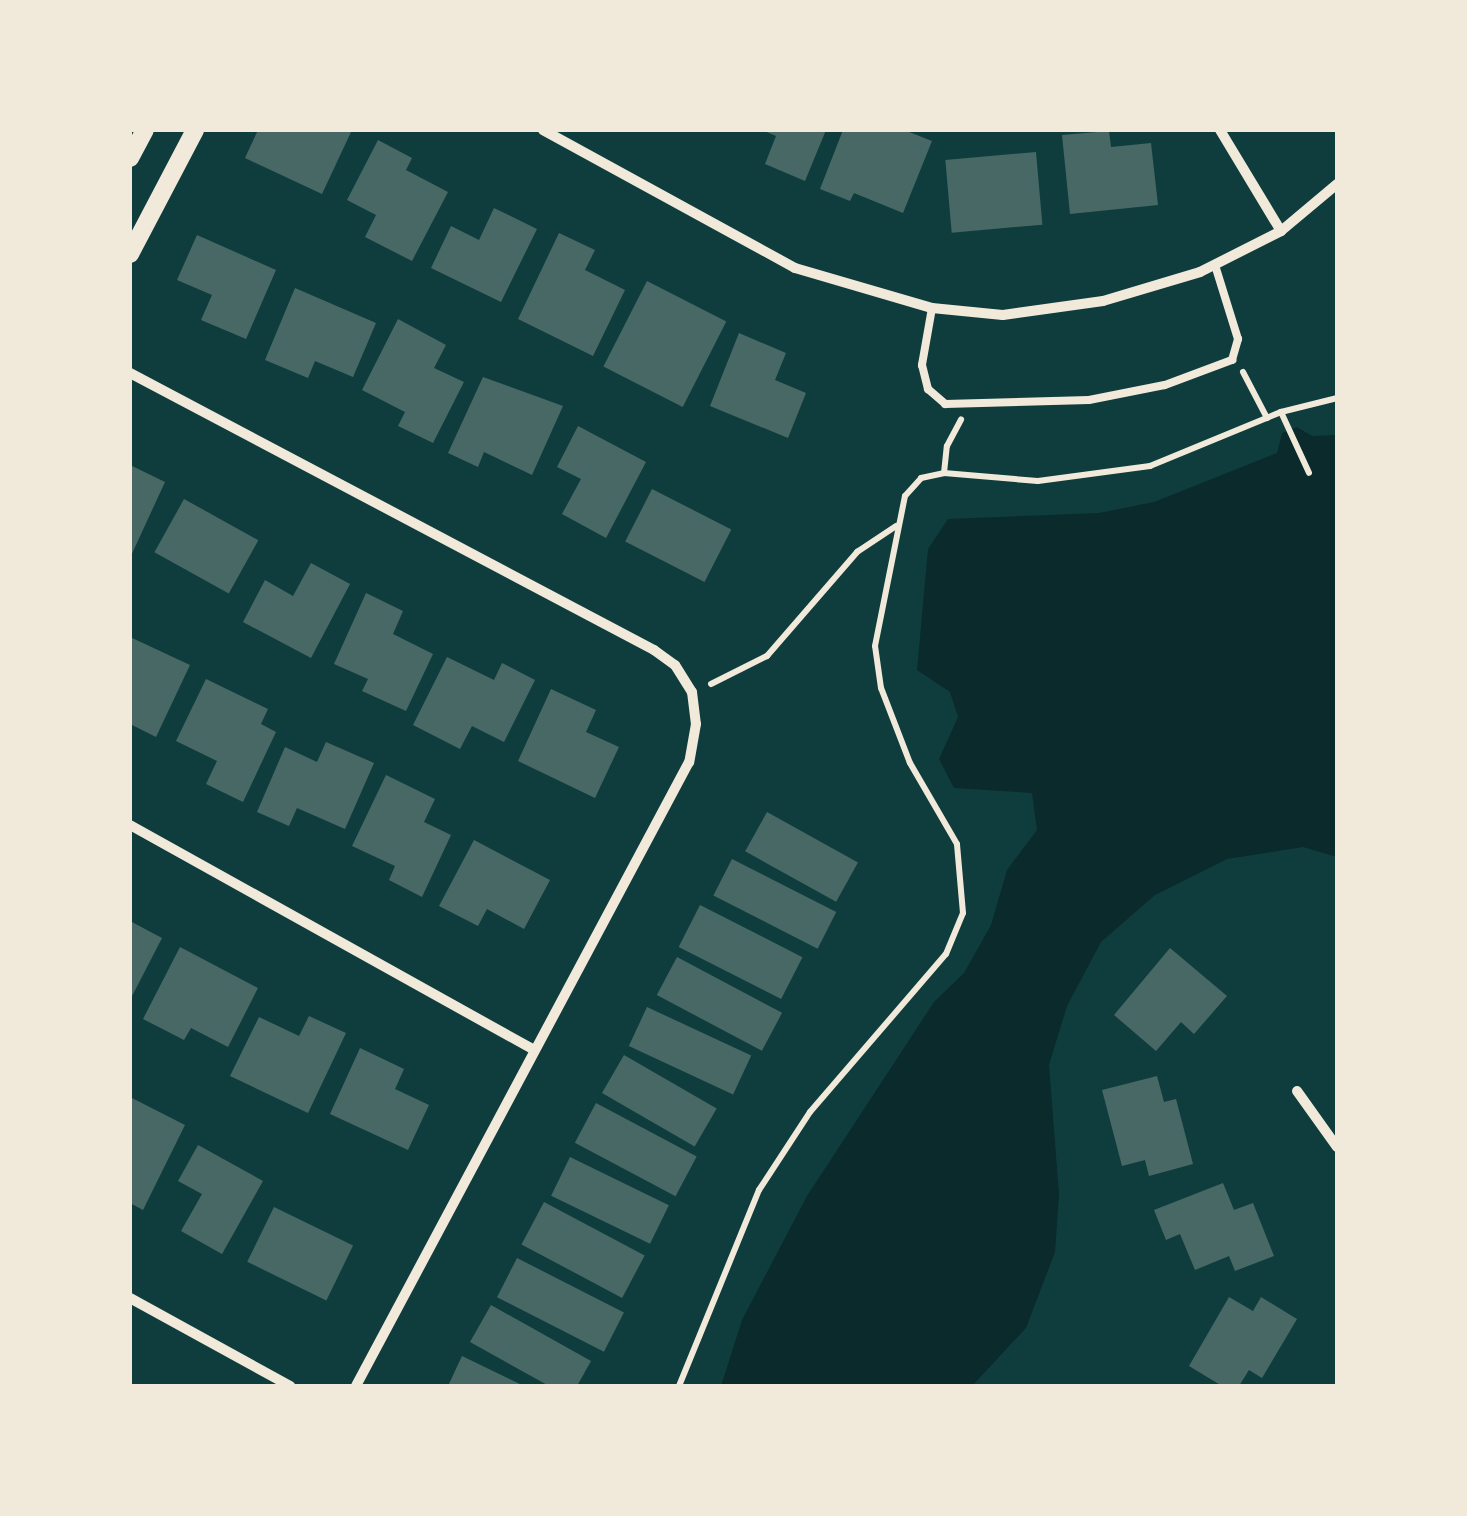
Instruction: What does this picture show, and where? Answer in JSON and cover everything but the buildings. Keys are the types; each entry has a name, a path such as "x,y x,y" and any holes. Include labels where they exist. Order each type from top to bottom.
{"street":[{"path":"130,158 146,130"},
{"path":"130,254 195,130"},
{"path":"543,130 794,268 932,308 1004,315 1103,302 1215,265 1281,231 1337,184"},
{"path":"1220,130 1281,231"},
{"path":"130,373 654,650 676,665 692,692 696,724 689,762 356,1386"},
{"path":"130,825 533,1049"},
{"path":"1297,1091 1337,1146"},
{"path":"130,1298 290,1386"}],"lane":[{"path":"932,308 922,365 928,389 945,404 1089,400 1165,385 1232,360 1238,339 1215,265"}],"path":[{"path":"1232,360 1256,386 1267,418"},
{"path":"680,1386 759,1190 810,1112 946,954 963,913 957,844 910,763 881,688 874,646 905,496 921,478 944,473 1091,478 1150,466 1281,412 1337,398"},
{"path":"944,473 962,404"},
{"path":"1281,412 1309,473"},
{"path":"692,692 766,656 857,552 898,525"}],"water":[{"path":"1297,427 1312,436 1337,435 1337,857 1303,847 1227,859 1155,895 1101,942 1067,1006 1049,1065 1059,1194 1055,1252 1026,1328 972,1386 721,1386 742,1320 807,1196 934,1002 964,973 991,925 1007,870 1037,830 1032,793 954,788 939,759 958,717 950,692 917,670 928,549 948,519 1099,513 1154,502 1277,453 1282,433"}]}
